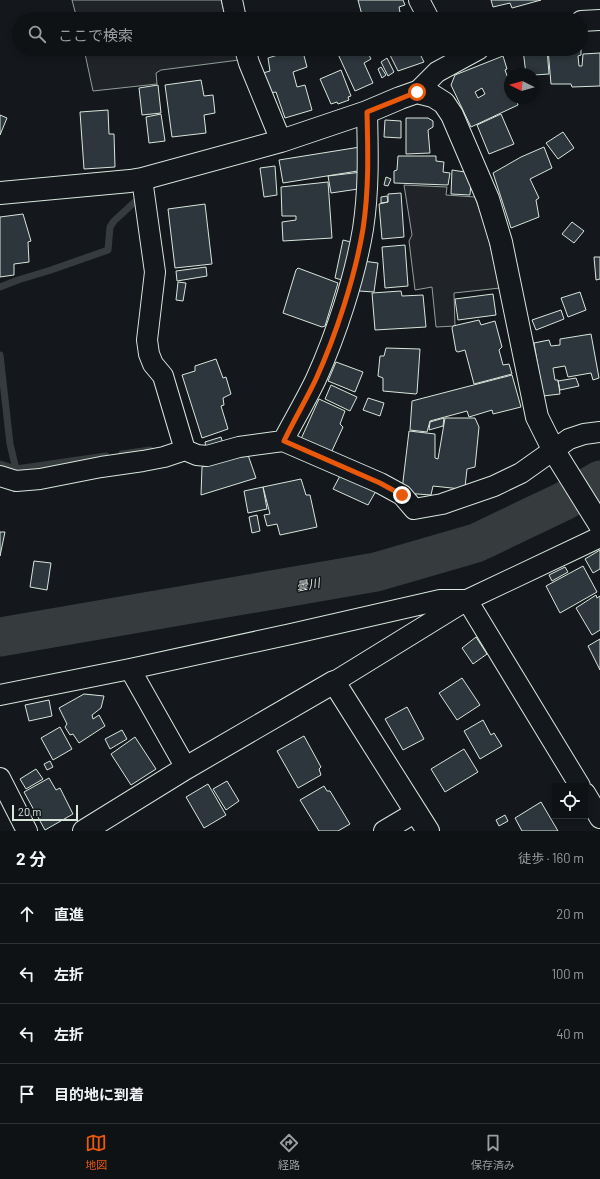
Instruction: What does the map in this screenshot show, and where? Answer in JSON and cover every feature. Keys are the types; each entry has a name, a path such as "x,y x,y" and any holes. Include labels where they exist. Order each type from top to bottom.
{"street":[{"path":"232,0 235,12"},
{"path":"419,0 425,12"},
{"path":"588,21 600,20"},
{"path":"247,56 280,141"},
{"path":"0,193 142,179 280,141 367,112 417,92 437,72 449,56"},
{"path":"417,92 433,96 444,103 452,115 488,199 501,242 537,417 554,450 600,524"},
{"path":"284,441 316,378 334,334 350,284 362,230 368,175 367,112"},
{"path":"142,179 155,272 147,340 149,354 153,364 163,376 185,450"},
{"path":"0,476 16,481 143,461 185,450 197,455 207,456 239,446 284,441 380,483 402,495 414,509 442,504 494,486 521,473 569,439 584,434 600,432"},
{"path":"84,831 186,768 334,682 467,600 600,537"},
{"path":"0,695 130,669 440,600 467,600"},
{"path":"467,600 578,783"},
{"path":"130,669 186,768"},
{"path":"334,682 428,831"},
{"path":"0,778 27,831"},
{"path":"588,799 600,818"},
{"path":"384,831 416,812"}],"shaded area":[{"path":"72,0 221,0 224,12 75,12"},
{"path":"86,56 238,56 239,60 161,70 156,73 157,84 93,91"},
{"path":"404,185 447,187 446,195 475,197 487,232 500,288 454,293 455,326 436,327 432,287 415,290 409,241 412,235"}],"building":[{"path":"358,0 403,0 405,5 399,7 400,12 361,12"},
{"path":"491,0 541,0 512,8 510,3 493,7"},
{"path":"600,53 600,86 572,87 571,84 551,84 549,56 578,56 579,66 582,66 583,56 588,56 588,54"},
{"path":"274,56 304,56 307,67 293,72 297,87 305,85 312,110 285,118 276,92 269,93 263,73 270,71 268,58"},
{"path":"339,56 370,56 371,59 364,63 373,83 355,91"},
{"path":"390,56 421,56 424,62 398,71"},
{"path":"503,56 507,68 504,68 504,104 518,105 471,127 451,85 455,75","holes":["482,88 485,94 478,98 475,92"]},
{"path":"524,56 548,56 549,74 540,75 540,68 525,68"},
{"path":"387,58 394,72 388,76 381,62"},
{"path":"381,67 386,75 382,78 378,69"},
{"path":"341,70 351,96 348,97 349,100 338,104 337,102 331,104 320,79"},
{"path":"201,80 204,96 213,95 215,113 204,115 206,133 172,137 165,85"},
{"path":"158,85 161,113 142,115 139,88"},
{"path":"108,110 109,134 114,134 115,167 84,169 80,112"},
{"path":"161,114 165,141 149,143 146,117"},
{"path":"501,114 514,144 489,154 477,125"},
{"path":"0,115 7,118 0,135"},
{"path":"406,118 428,118 433,121 433,127 428,130 430,153 406,154"},
{"path":"385,120 401,121 401,138 384,137"},
{"path":"563,132 574,148 558,159 546,143"},
{"path":"360,147 364,170 283,183 279,160"},
{"path":"544,147 552,168 530,179 539,198 536,200 539,217 511,228 493,173 521,157"},
{"path":"398,156 436,156 436,161 444,162 443,172 450,173 448,185 394,183 394,171 397,170"},
{"path":"275,166 277,195 264,197 260,168"},
{"path":"452,170 465,172 471,182 470,195 451,194"},
{"path":"362,172 365,188 331,193 328,176"},
{"path":"386,177 391,179 388,186 384,185"},
{"path":"328,182 332,238 283,241 282,222 296,220 296,216 282,216 281,187"},
{"path":"401,193 404,237 382,239 379,204 388,202 388,194"},
{"path":"387,196 388,202 381,203 381,197"},
{"path":"205,204 212,264 175,268 168,209"},
{"path":"23,214 31,241 28,242 29,262 14,264 14,275 0,277 0,217"},
{"path":"572,222 584,231 574,243 562,234"},
{"path":"343,240 351,242 342,280 335,278"},
{"path":"405,245 408,286 385,288 382,247"},
{"path":"594,257 600,257 600,279 596,280"},
{"path":"363,261 378,263 374,292 359,291"},
{"path":"206,267 207,276 177,281 176,271"},
{"path":"298,268 338,283 325,326 322,327 283,313 296,270"},
{"path":"178,282 186,283 183,301 176,300"},
{"path":"401,291 402,296 423,295 426,327 375,330 372,293"},
{"path":"580,292 586,310 568,317 561,298"},
{"path":"493,294 496,315 458,320 455,299"},
{"path":"561,310 564,319 536,330 532,320"},
{"path":"479,320 481,325 495,321 502,347 499,350 503,365 509,364 512,374 474,384 465,350 458,352 456,351 452,328 453,326"},
{"path":"591,334 599,378 593,380 591,373 568,377 565,366 553,368 555,380 558,380 560,394 543,396 534,343 549,340 551,346 560,345 560,339"},
{"path":"386,348 420,349 416,394 383,391 383,378 378,376 380,356 384,356"},
{"path":"216,359 223,378 226,377 231,394 223,398 224,405 221,406 228,429 202,438 182,375 195,371 195,366"},
{"path":"336,362 363,372 355,392 328,381"},
{"path":"512,375 521,407 493,414 492,410 469,417 467,411 430,421 427,432 410,430 412,401"},
{"path":"576,378 579,386 560,390 558,381"},
{"path":"331,385 357,397 350,411 325,399"},
{"path":"368,398 384,403 380,416 363,410"},
{"path":"319,399 345,411 340,424 343,427 331,453 301,439"},
{"path":"444,418 443,426 429,430 430,422"},
{"path":"445,418 475,418 479,427 475,467 467,469 465,487 461,489 433,486 431,495 404,493 402,490 409,431 435,434 435,458 438,459"},
{"path":"221,437 223,444 206,448 205,442"},
{"path":"247,452 256,478 201,495 202,467"},
{"path":"341,474 376,491 368,505 333,489"},
{"path":"301,479 306,495 310,495 317,527 280,535 277,524 267,526 264,515 270,514 263,487"},
{"path":"263,487 267,509 248,513 244,491"},
{"path":"257,515 260,531 252,533 249,517"},
{"path":"0,532 5,532 0,556"},
{"path":"600,550 600,569 593,573 585,559"},
{"path":"34,561 51,563 47,590 30,587"},
{"path":"583,566 597,592 560,613 546,586"},
{"path":"565,567 568,572 552,581 549,575"},
{"path":"596,595 597,598 600,596 600,630 592,635 576,608"},
{"path":"476,637 487,654 473,664 462,648"},
{"path":"600,639 600,670 588,646"},
{"path":"462,678 480,705 457,720 439,693"},
{"path":"84,694 104,696 101,708 92,715 93,719 99,715 105,726 79,743 73,734 70,735 65,727 67,724 59,708"},
{"path":"49,700 52,716 29,721 25,705"},
{"path":"407,707 424,739 403,750 385,719"},
{"path":"483,720 491,735 494,733 502,746 480,759 464,731"},
{"path":"60,727 72,749 53,760 41,738"},
{"path":"122,730 127,739 110,749 105,739"},
{"path":"304,736 321,767 319,769 321,775 298,788 277,751"},
{"path":"135,737 156,769 131,785 111,754"},
{"path":"464,749 478,772 445,792 431,769"},
{"path":"50,761 53,767 47,770 44,764"},
{"path":"36,769 43,779 26,789 20,779"},
{"path":"49,778 56,790 60,788 73,814 45,830 24,792"},
{"path":"227,781 239,801 226,810 213,789"},
{"path":"208,784 226,815 204,828 186,797"},
{"path":"324,786 327,791 330,791 350,824 338,831 319,831 300,800"},
{"path":"541,802 558,831 522,831 515,818"},
{"path":"505,815 508,821 499,826 496,820"}],"waterway":[{"path":"0,287 108,250 110,227 114,221 139,198"},
{"path":"0,355 10,444 16,469"},
{"path":"122,454 150,450"},
{"path":"0,464 16,469 106,456"},
{"name":"曇川","path":"0,637 376,572 476,543 564,501 600,480"}],"route":[{"path":"402,495 354,471 284,441 316,378 334,334 350,284 362,230 368,175 367,112 417,92"}]}
